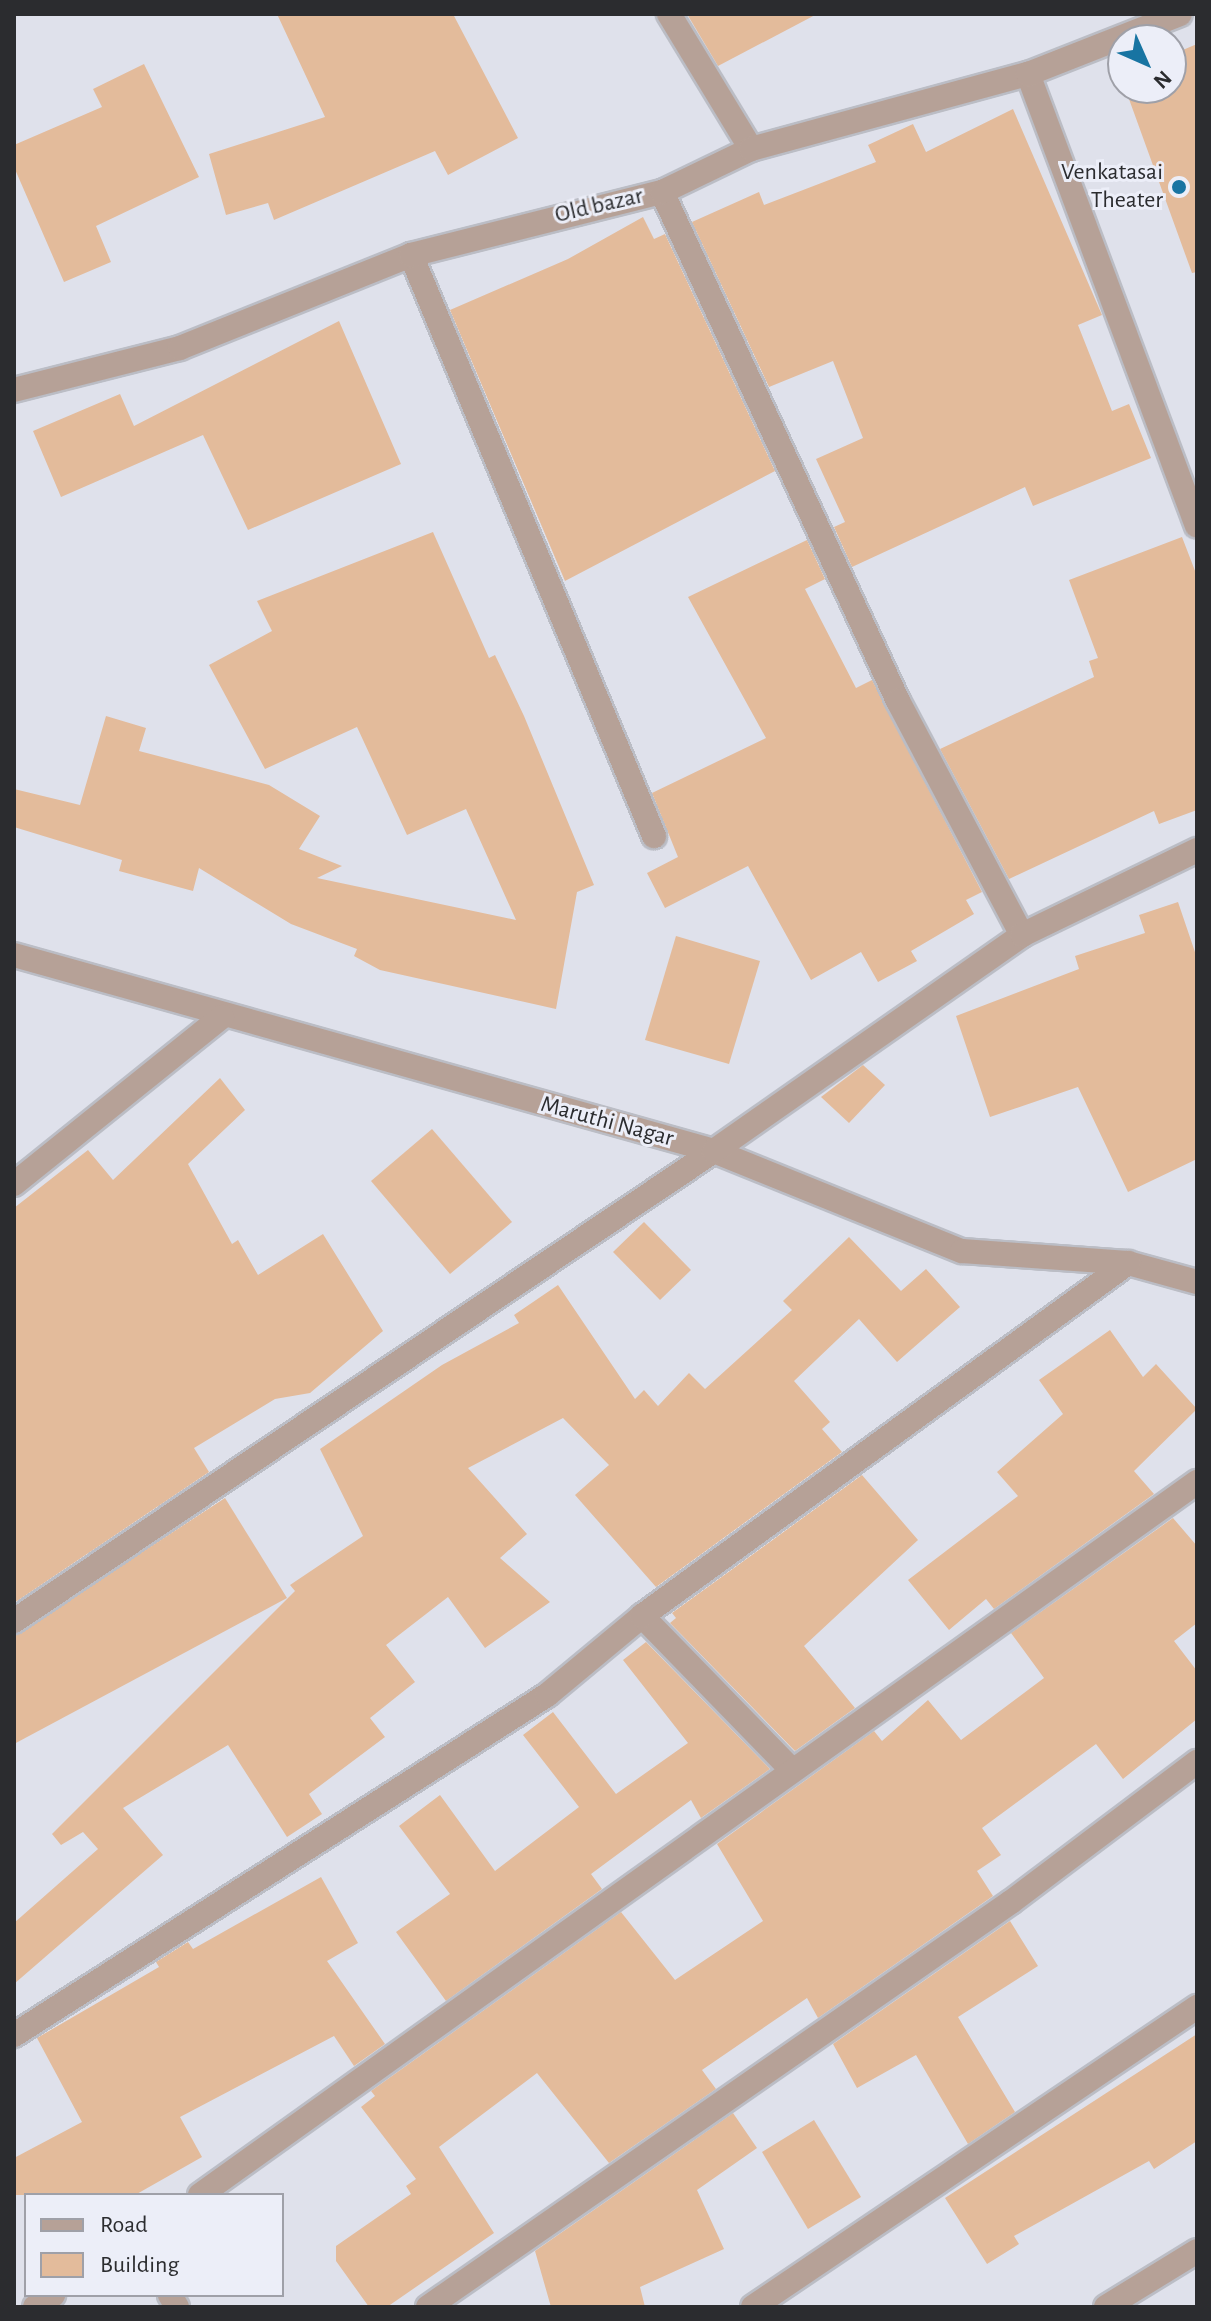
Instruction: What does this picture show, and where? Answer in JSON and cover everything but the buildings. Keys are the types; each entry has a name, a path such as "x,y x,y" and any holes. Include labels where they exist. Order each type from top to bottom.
{"street":[{"path":"669,14 751,149"},
{"name":"Old bazar","path":"14,390 180,348 411,255 662,192 751,149 1028,74 1180,14"},
{"path":"1028,74 1197,525"},
{"path":"662,192 898,701 1022,935"},
{"path":"411,255 654,836"},
{"path":"14,1621 714,1151 1022,935 1197,850"},
{"name":"Maruthi Nagar","path":"14,955 222,1017 714,1151 962,1251 1128,1263 1197,1282"},
{"path":"14,1184 222,1017"},
{"path":"14,2035 547,1695 642,1616 1128,1263"},
{"path":"203,2193 1197,1482"},
{"path":"642,1616 792,1770"},
{"path":"428,2307 1011,1902 1197,1762"},
{"path":"753,2307 1197,2007"},
{"path":"1106,2307 1197,2251"}],"place":[{"name":"Venkatasai Theater","path":"1179,187"}]}
